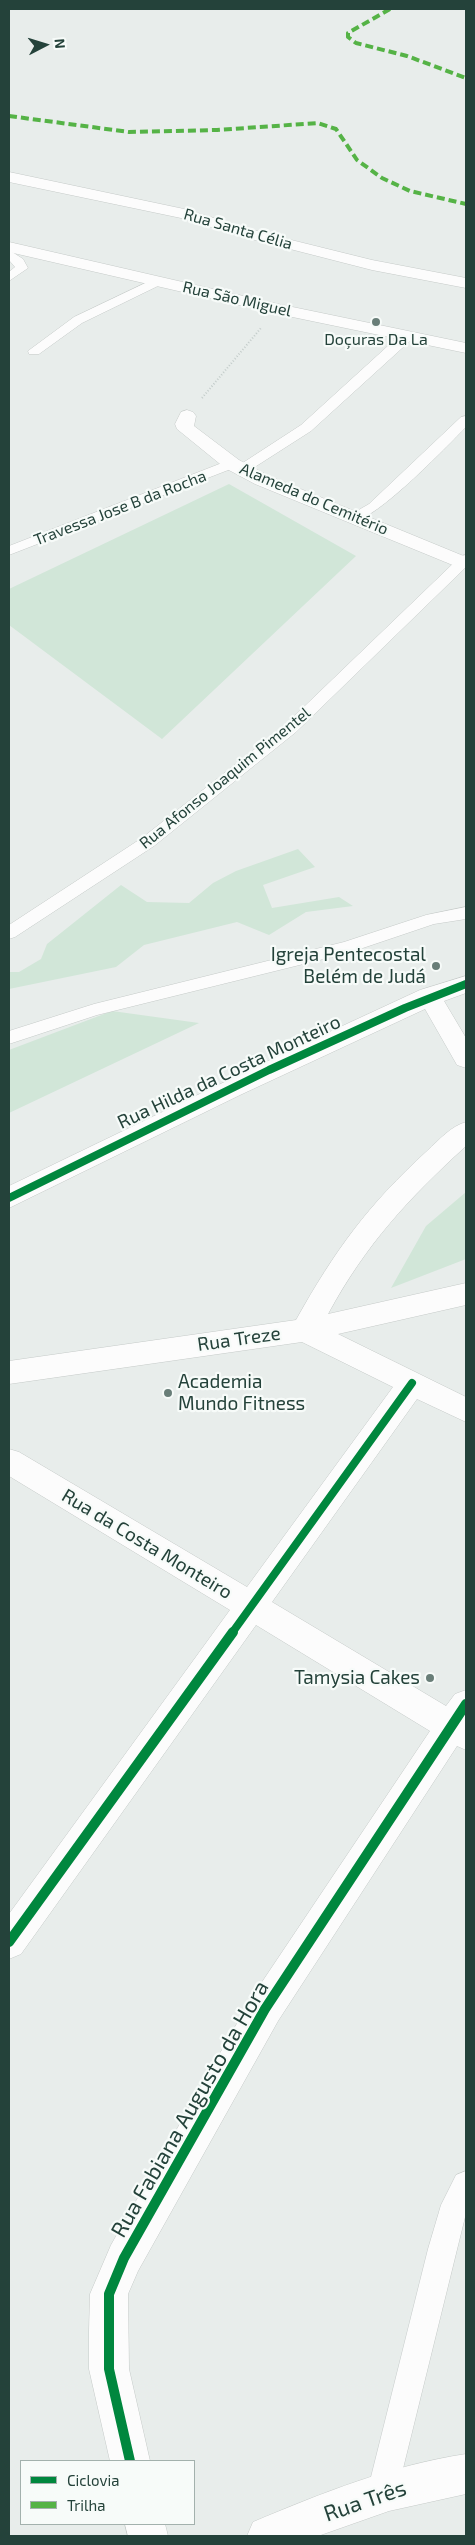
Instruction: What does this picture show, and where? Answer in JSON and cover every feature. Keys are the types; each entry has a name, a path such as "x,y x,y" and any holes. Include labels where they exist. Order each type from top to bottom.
{"street":[{"name":"Rua Santa Célia","path":"9,177 184,214 261,237 372,265 429,274 466,283"},
{"name":"Rua São Miguel","path":"9,247 278,309 466,348"},
{"name":"Alameda do Cemitério","path":"187,416 184,424 186,428 237,466 355,518 464,561"},
{"name":"Rua Hilda da Costa Monteiro","path":"9,1198 117,1142 429,996 466,984"},
{"path":"429,996 466,1059"},
{"path":"466,1131 406,1188 371,1227 346,1258 305,1330 466,1410"},
{"name":"Rua Treze","path":"9,1372 305,1330 466,1294"},
{"path":"9,1942 412,1383"},
{"name":"Rua da Costa Monteiro","path":"9,1460 250,1606 461,1722"},
{"name":"Rua Fabiana Augusto da Hora","path":"130,2460 110,2369 108,2331 109,2294 124,2258 265,2009 461,1722"},
{"name":"Rua Três","path":"267,2536 382,2492 438,2478 466,2474"}],"lane":[{"path":"9,254 19,262 22,268 9,277"},
{"path":"34,352 78,320 158,280"},
{"name":"Travessa Jose B da Rocha","path":"9,552 237,466 306,428 406,337"},
{"path":"355,518 374,507 466,420"},
{"name":"Rua Afonso Joaquim Pimentel","path":"9,933 148,842 283,734 464,561"},
{"path":"9,1038 94,1010 348,947 432,919 466,913"},
{"path":"382,2492 442,2250 455,2205 466,2185"}],"path":[{"path":"187,416 278,309"}],"green space":[{"path":"229,484 356,556 162,739 9,625 9,589"},
{"path":"298,849 315,867 263,885 272,908 339,897 353,906 306,912 269,935 237,922 144,945 116,967 9,989 9,972 19,972 41,959 47,944 121,885 147,902 189,903 213,883 236,871"},
{"path":"112,1011 199,1023 9,1113 9,1050"},
{"path":"466,1192 466,1259 391,1288 426,1226"}],"marked path":[{"path":"390,9 348,33 348,37 356,43 407,56 466,78"},
{"path":"9,116 79,127 129,132 217,130 318,123 336,129 357,160 382,178 410,191 466,204"}],"cycle path":[{"path":"9,1198 269,1070 405,1008 466,984"},
{"path":"9,1942 412,1383"},
{"path":"130,2460 109,2369 109,2294 124,2258 265,2009 466,1704"}],"place":[{"name":"Doçuras Da La","path":"376,322"},
{"name":"Igreja Pentecostal Belém de Judá","path":"436,966"},
{"name":"Academia Mundo Fitness","path":"168,1393"},
{"name":"Tamysia Cakes","path":"430,1678"}]}
